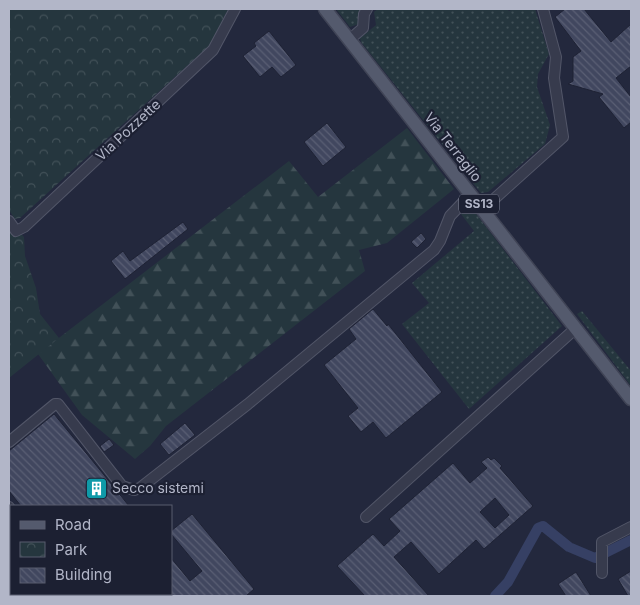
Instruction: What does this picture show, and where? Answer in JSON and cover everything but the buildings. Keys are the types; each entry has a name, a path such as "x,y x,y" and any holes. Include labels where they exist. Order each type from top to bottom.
{"main road":[{"name":"Via Terraglio","path":"325,9 631,399"}],"street":[{"name":"Via Pozzette","path":"9,221 16,230 24,227 82,173 213,50 235,9"},
{"path":"349,40 363,28 366,9"},
{"path":"483,209 563,137 554,78 556,57 543,9"},
{"path":"9,442 55,404 58,404 122,486 134,490 140,488 256,397 434,250 440,241 450,216 471,194"},
{"path":"366,518 576,328"},
{"path":"602,570 601,546 605,539 631,527"}],"green space":[{"path":"9,9 228,9 210,45 20,218 15,219 9,210"},
{"path":"336,9 362,9 359,24 350,27"},
{"path":"378,9 507,9 509,11 513,9 535,9 549,54 538,74 537,87 550,125 545,144 488,192 481,193 361,42 360,38 376,25 374,12"},
{"path":"407,128 454,189 387,243 359,250 365,271 166,426 150,446 135,459 82,415 38,354 289,161 318,197"},
{"path":"470,206 562,326 469,409 402,324 429,303 412,283 474,231 461,214"},
{"path":"9,221 24,237 25,256 36,288 40,314 59,338 9,378"},
{"path":"582,311 631,371 631,386 577,314"}],"waterway":[{"path":"495,596 508,582 538,528 543,526 569,547 595,558 631,540"}],"place":[{"name":"Secco sistemi","path":"96,488"}]}
